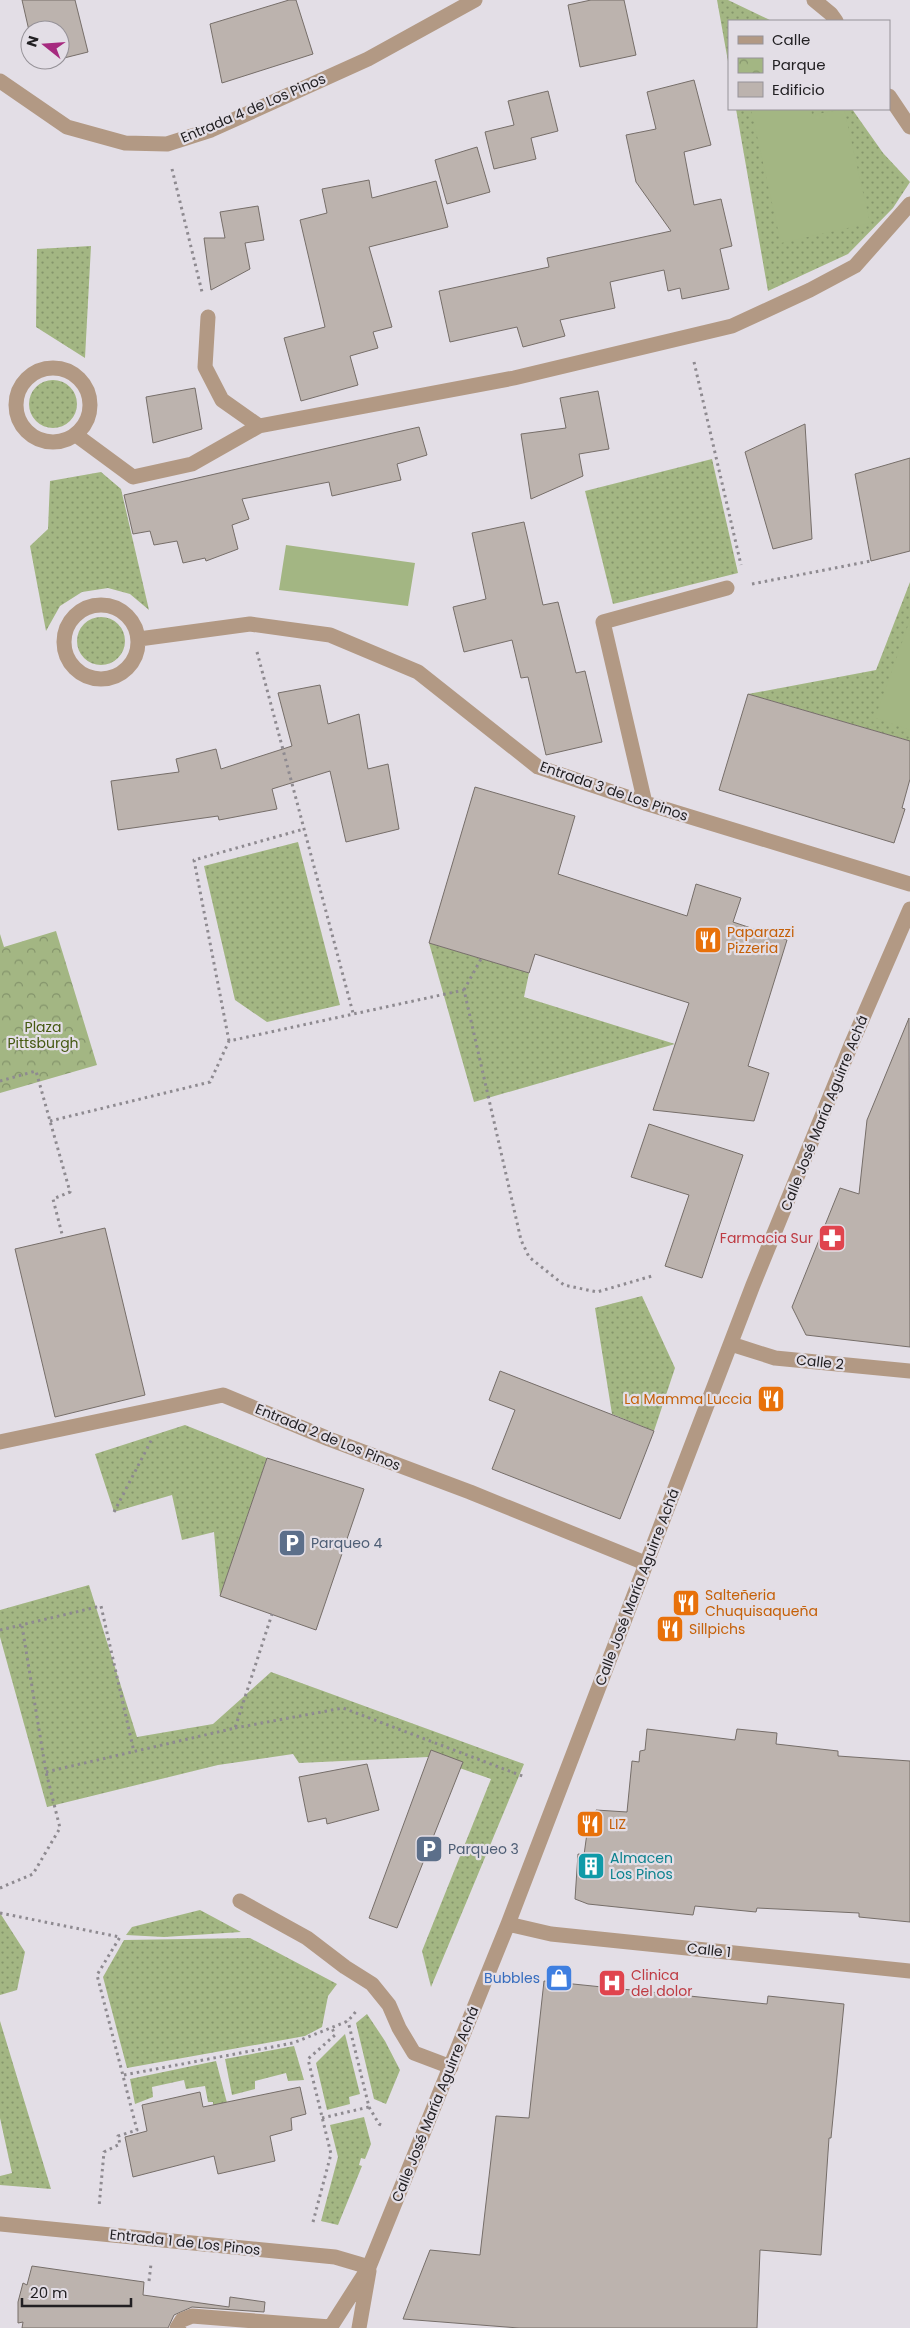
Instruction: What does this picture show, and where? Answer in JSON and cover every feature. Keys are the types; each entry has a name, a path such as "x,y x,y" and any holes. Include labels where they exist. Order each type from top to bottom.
{"street":[{"name":"Entrada 4 de Los Pinos","path":"0,81 67,127 125,143 166,144 211,130 368,59 475,0"},
{"path":"814,0 835,20"},
{"path":"890,97 910,127"},
{"path":"76,435 133,477 192,464 259,426 514,378 732,326 810,290 855,266 910,204"},
{"path":"208,317 205,367 222,400 259,426"},
{"path":"63,369 82,382 87,391 89,415 76,435 65,441 54,443 31,436 17,418 15,405 22,383 40,370 63,369"},
{"path":"645,803 603,622 727,588"},
{"path":"100,605 122,610 131,618 138,639 138,651 133,662 125,671 114,677 102,680 80,673 71,664 64,642 71,620 89,607 100,605"},
{"name":"Entrada 3 de Los Pinos","path":"138,639 250,624 330,635 418,672 538,767 645,803 910,884"},
{"name":"Calle José María Aguirre Achá","path":"330,2328 369,2267 451,2067 508,1924 731,1344 851,1045 909,914"},
{"name":"Calle 2","path":"731,1344 775,1358 910,1371"},
{"name":"Entrada 2 de Los Pinos","path":"0,1442 223,1395 329,1439 470,1492 646,1563"},
{"path":"240,1901 307,1938 345,1967 372,1984 390,2005 399,2028 414,2053 451,2067"},
{"name":"Calle 1","path":"508,1924 551,1934 910,1971"},
{"name":"Entrada 1 de Los Pinos","path":"0,2224 335,2257 369,2267"},
{"name":"Calle José María Aguirre Achá","path":"359,2328 369,2267"},
{"path":"177,2328 182,2320 192,2316 330,2328"}],"path":[{"path":"166,144 208,317"},
{"path":"688,337 746,585"},
{"path":"727,588 871,562"},
{"path":"250,624 353,1013"},
{"path":"50,1121 210,1082 229,1041 194,860 304,829"},
{"path":"481,959 464,990 521,1240 529,1257 564,1285 597,1292 652,1276"},
{"path":"229,1041 464,990"},
{"path":"0,1081 36,1072 70,1192 53,1198 63,1238"},
{"path":"114,1512 170,1405"},
{"path":"0,1630 101,1606 134,1752"},
{"path":"235,1728 272,1614"},
{"path":"0,1888 33,1874 60,1828 46,1772 22,1626"},
{"path":"46,1772 235,1728 343,1708 525,1777"},
{"path":"0,1912 120,1937 98,1975 137,2130 118,2136 120,2144 104,2152 97,2233"},
{"path":"124,2075 293,2043 348,2021 363,2004"},
{"path":"348,2021 369,2107 379,2124 384,2126"},
{"path":"313,2222 331,2154 308,2059 335,2034 332,2028"},
{"path":"322,2118 369,2107"},
{"path":"149,2281 152,2259"}],"green space":[{"path":"717,0 728,0 770,20 728,20 728,61"},
{"path":"736,110 853,110 883,153 910,182 893,208 848,254 768,291"},
{"path":"751,110 811,110 812,115 844,110 870,223 781,243"},
{"path":"91,246 85,358 36,327 37,249"},
{"path":"48,380 58,380 70,387 77,399 77,409 70,421 58,428 48,428 40,424 33,417 29,409 29,399 33,391 40,384"},
{"path":"712,459 738,573 613,604 585,491"},
{"path":"101,472 121,489 149,610 130,594 108,588 82,592 60,606 46,631 30,546 48,529 50,481"},
{"path":"286,545 415,563 408,606 279,590"},
{"path":"910,582 910,741 748,694 876,670"},
{"path":"96,617 106,617 118,624 125,636 125,646 118,658 106,665 96,665 88,661 81,654 77,646 77,636 81,628 88,621"},
{"path":"910,620 910,730 875,718"},
{"path":"298,842 340,1005 267,1022 235,1000 204,866"},
{"name":"Plaza Pittsburgh","path":"56,931 97,1065 0,1093 0,934 4,947"},
{"path":"429,943 529,973 524,997 675,1044 474,1102"},
{"path":"642,1296 675,1368 654,1431 612,1414 595,1308"},
{"path":"185,1425 267,1458 220,1596 214,1532 182,1540 172,1495 114,1512 95,1454"},
{"path":"89,1585 137,1737 213,1724 271,1672 524,1764 431,1987 422,1951 491,1779 428,1757 299,1763 293,1754 218,1765 47,1807 0,1637 0,1610"},
{"path":"200,1910 241,1932 164,1937 126,1935 132,1927"},
{"path":"0,1913 25,1952 17,1990 0,1995"},
{"path":"250,1938 337,1984 328,1996 322,2027 305,2036 127,2068 103,1977 124,1940"},
{"path":"367,2014 385,2041 400,2070 386,2104 374,2099 356,2023"},
{"path":"0,2021 51,2189 0,2185 0,2176 12,2173 0,2118"},
{"path":"345,2034 360,2094 349,2097 350,2104 327,2110 316,2063"},
{"path":"294,2046 304,2080 288,2081 286,2073 255,2081 255,2089 232,2095 225,2059"},
{"path":"216,2061 231,2118 213,2109 213,2102 208,2102 205,2086 186,2089 184,2080 152,2087 153,2097 135,2104 130,2079"},
{"path":"364,2117 371,2144 365,2159 361,2158 359,2165 362,2166 338,2225 321,2221 338,2157 330,2125"}],"building":[{"path":"22,0 75,0 88,52 70,56 70,20 27,20"},
{"path":"289,0 296,0 313,54 222,83 210,24"},
{"path":"591,0 624,0 636,55 580,67 568,5"},
{"path":"694,80 711,145 684,152 694,205 721,199 732,246 720,249 729,289 682,299 680,288 668,291 664,270 610,282 615,308 560,320 565,336 523,347 517,327 450,342 439,291 549,267 547,258 671,231 636,182 626,135 656,129 647,92"},
{"path":"548,91 558,131 531,138 536,159 494,169 485,132 514,125 508,101"},
{"path":"477,147 490,192 447,204 435,160"},
{"path":"369,180 372,198 436,181 448,227 369,247 392,327 373,332 378,348 350,356 358,385 301,401 284,338 325,327 300,220 327,213 322,189"},
{"path":"258,206 264,240 245,243 250,269 211,290 204,238 225,238 220,212"},
{"path":"195,388 202,429 153,443 146,397"},
{"path":"598,391 609,449 579,454 583,476 531,499 521,434 566,428 560,398"},
{"path":"805,424 812,539 773,549 745,452"},
{"path":"419,427 427,455 397,464 401,480 332,496 329,482 242,499 249,519 232,525 238,549 206,561 205,558 183,563 177,541 154,545 150,531 133,534 124,495"},
{"path":"910,458 910,551 871,561 855,474"},
{"path":"524,522 543,605 558,602 576,673 585,671 602,742 546,755 528,677 521,678 512,640 464,652 453,607 486,599 472,533"},
{"path":"320,685 328,724 359,714 368,769 388,764 399,829 346,842 330,771 272,789 277,809 219,820 218,816 118,830 111,781 179,772 176,759 216,749 221,769 292,746 278,693"},
{"path":"748,694 910,741 910,779 902,808 905,809 894,843 719,790"},
{"path":"475,787 575,816 558,874 687,916 696,884 741,898 733,922 787,940 748,1066 769,1073 754,1121 653,1110 689,1003 535,954 529,973 429,943"},
{"path":"909,1018 910,1347 806,1335 792,1307 840,1188 859,1194 867,1120"},
{"path":"649,1124 743,1155 702,1278 665,1266 689,1195 631,1177"},
{"path":"105,1228 145,1395 55,1417 15,1249"},
{"path":"500,1371 654,1431 620,1519 492,1469 515,1410 489,1400"},
{"name":"Parqueo 4","path":"267,1458 364,1489 316,1630 220,1596"},
{"path":"647,1729 735,1740 737,1729 777,1733 776,1744 838,1751 838,1756 910,1761 910,1922 859,1917 859,1913 757,1908 756,1912 695,1906 693,1915 588,1904 575,1899 578,1854 584,1855 587,1833 593,1833 596,1810 627,1812 632,1761 639,1762 640,1751 645,1750"},
{"path":"431,1750 463,1762 397,1928 369,1918"},
{"path":"367,1764 379,1810 327,1824 326,1818 308,1822 299,1777"},
{"path":"544,1981 767,2004 768,1996 844,2004 831,2138 829,2138 821,2255 760,2250 757,2328 519,2328 403,2319 430,2250 480,2255 496,2116 529,2118"},
{"path":"300,2087 306,2114 291,2118 292,2130 270,2136 275,2161 218,2174 214,2156 133,2177 125,2137 147,2131 142,2105 200,2092 203,2107"},
{"path":"32,2266 144,2282 143,2295 229,2307 230,2297 265,2302 264,2312 192,2307 174,2315 168,2328 22,2328 23,2322 18,2323 18,2302 23,2283 27,2285"}],"place":[{"name":"Paparazzi Pizzeria","path":"708,940"},
{"name":"Farmacia Sur","path":"832,1238"},
{"name":"La Mamma Luccia","path":"771,1399"},
{"name":"Parqueo 4","path":"292,1543"},
{"name":"Salteñeria Chuquisaqueña","path":"686,1603"},
{"name":"Sillpichs","path":"670,1629"},
{"name":"LIZ","path":"590,1824"},
{"name":"Parqueo 3","path":"429,1849"},
{"name":"Almacen Los Pinos","path":"591,1866"},
{"name":"Bubbles","path":"559,1978"},
{"name":"Clinica del dolor","path":"612,1983"}]}
